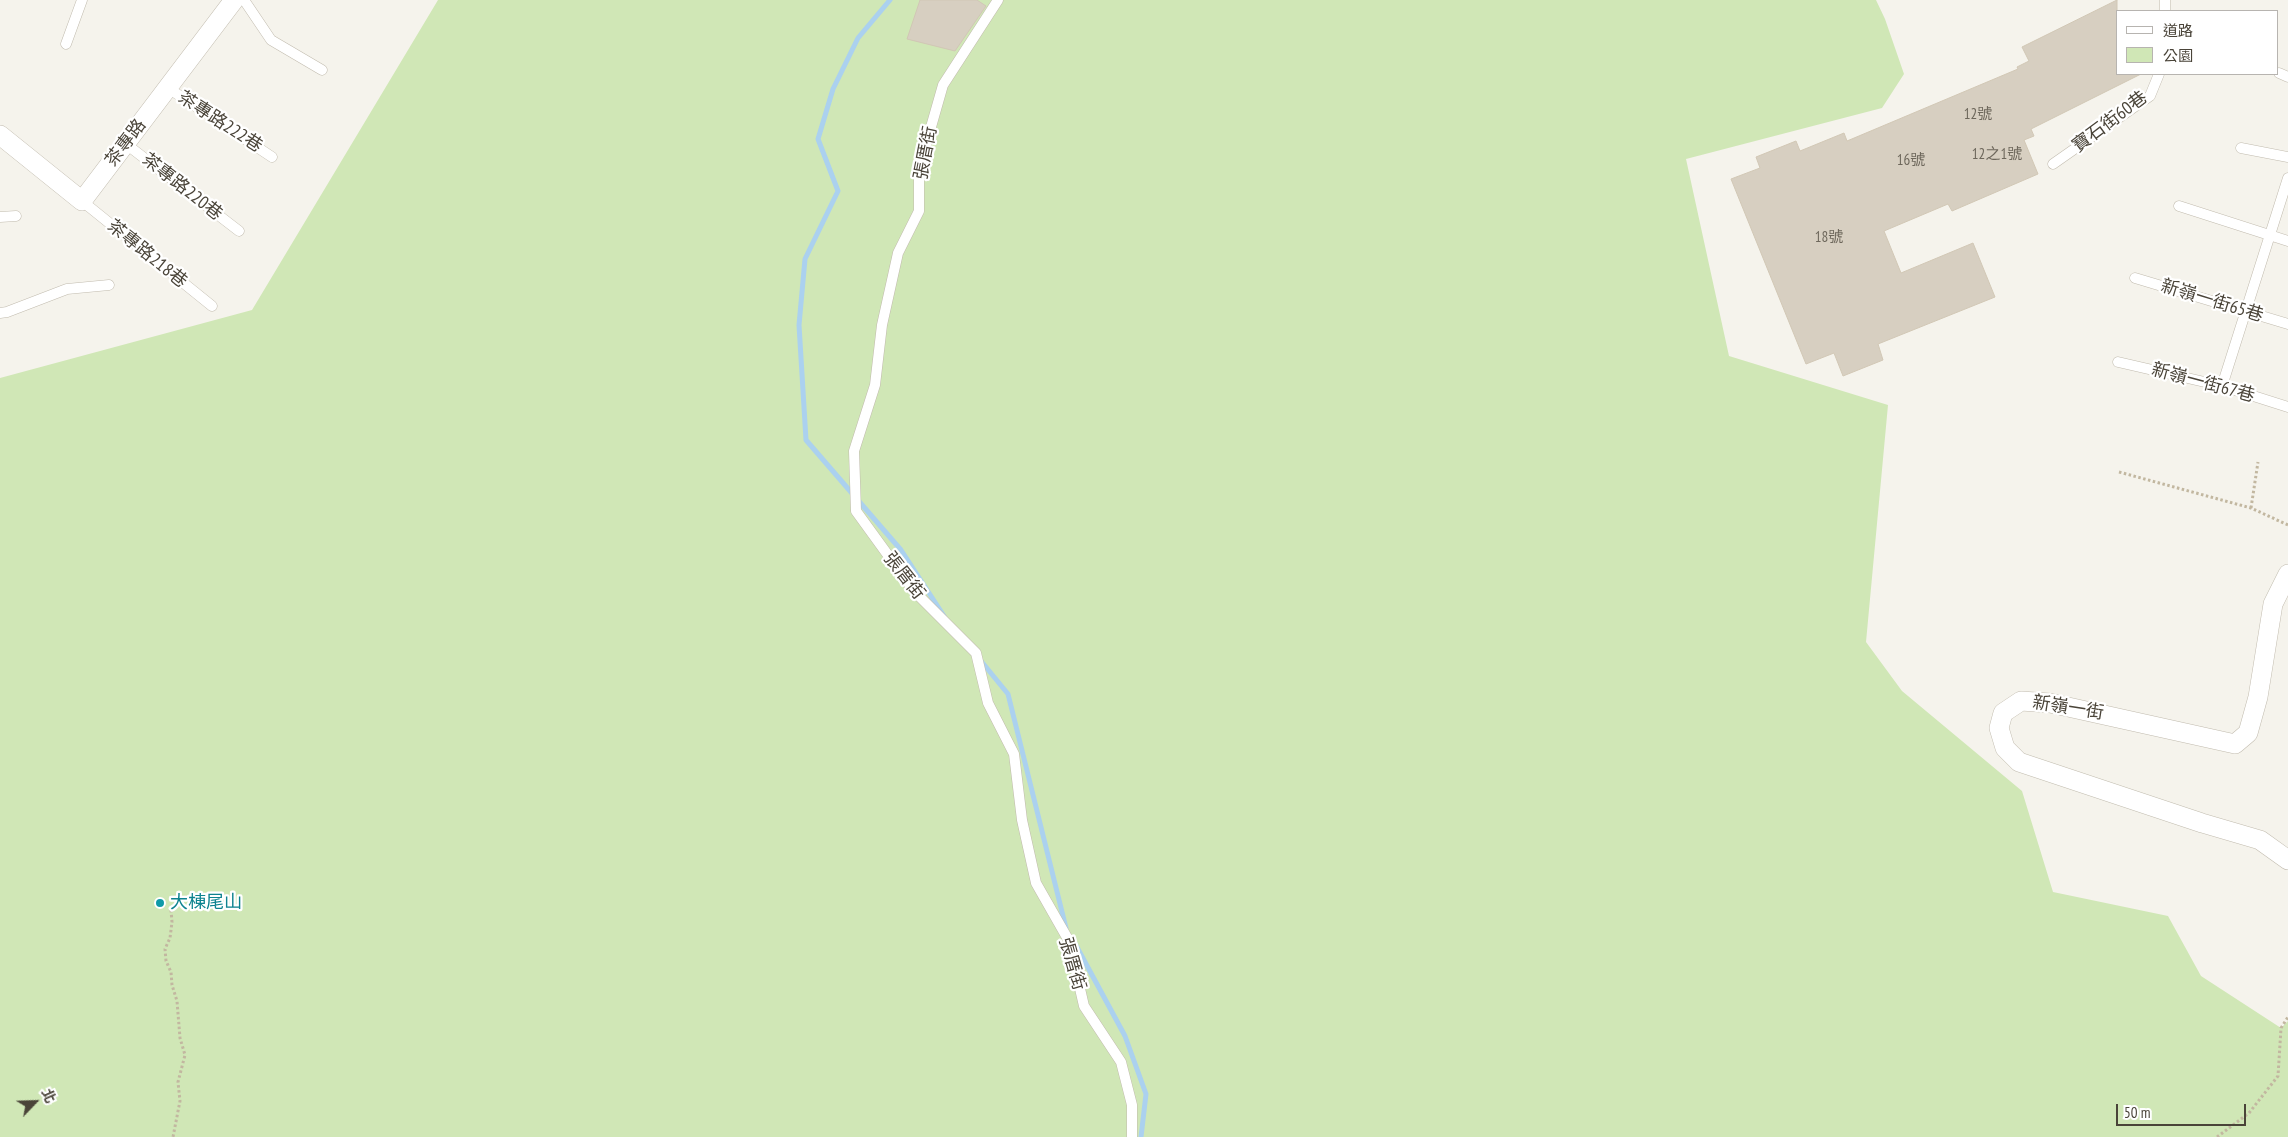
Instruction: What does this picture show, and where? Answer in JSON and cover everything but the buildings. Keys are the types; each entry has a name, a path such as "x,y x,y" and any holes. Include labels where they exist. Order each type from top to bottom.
{"street":[{"name":"茶專路","path":"82,201 234,0"},
{"path":"0,134 82,201"},
{"name":"新嶺一街","path":"2288,574 2273,604 2258,697 2248,733 2235,744 2050,702 2021,701 2003,714 1999,728 2005,748 2019,762 2202,823 2260,840 2288,860"}],"lane":[{"path":"66,44 82,0"},
{"path":"244,0 271,40 322,70"},
{"name":"張厝街","path":"998,0 943,85 924,150 919,169 919,211 898,253 882,325 875,385 854,451 856,511 914,591 976,653 988,703 1014,754 1022,820 1036,883 1069,941 1084,1006 1121,1062 1132,1105 1132,1137"},
{"name":"寶石街60巷","path":"2053,164 2150,96 2159,75"},
{"name":"茶專路222巷","path":"168,88 272,157"},
{"name":"茶專路220巷","path":"126,144 239,231"},
{"path":"2241,148 2288,158"},
{"path":"2222,386 2288,178"},
{"name":"茶專路218巷","path":"82,201 212,306"},
{"path":"2179,206 2288,241"},
{"path":"0,216 16,216"},
{"name":"新嶺一街65巷","path":"2135,278 2288,324"},
{"path":"0,313 67,289 109,285"},
{"name":"新嶺一街67巷","path":"2118,362 2222,386 2288,406"}],"path":[{"path":"2251,508 2258,462"},
{"path":"2119,472 2251,508 2288,526"},
{"path":"171,910 172,922 170,938 165,949 166,961 171,972 180,1038 185,1055 178,1082 180,1101 173,1137"},
{"path":"2217,1137 2248,1113 2278,1076 2281,1028 2288,1017"}],"green space":[{"path":"438,0 1876,0 1885,19 1904,74 1882,108 1686,159 1729,356 1888,405 1866,642 1902,691 2022,791 2053,892 2168,916 2201,976 2281,1028 2288,1021 2288,1137 0,1137 0,378 252,310"}],"waterway":[{"path":"890,0 858,38 833,89 818,139 838,191 805,259 799,325 806,440 901,550 944,616"},
{"path":"981,661 1008,694 1066,928"},
{"path":"1072,938 1125,1036 1146,1094 1141,1137"}],"place":[{"name":"大棟尾山","path":"160,903"}]}
